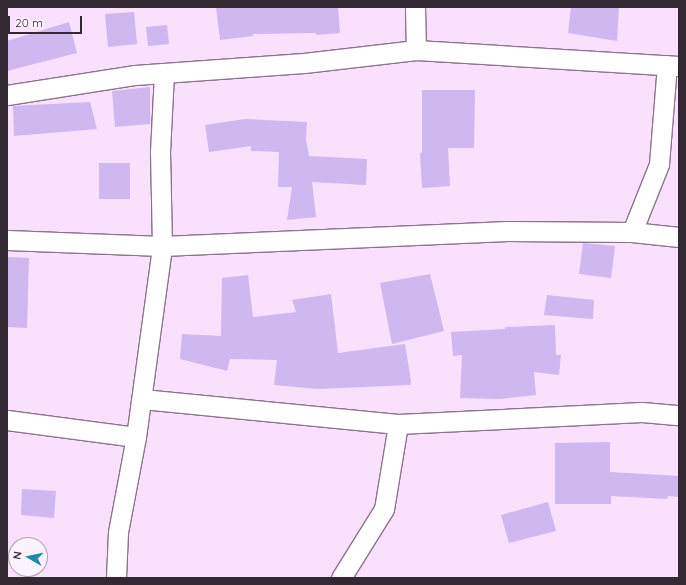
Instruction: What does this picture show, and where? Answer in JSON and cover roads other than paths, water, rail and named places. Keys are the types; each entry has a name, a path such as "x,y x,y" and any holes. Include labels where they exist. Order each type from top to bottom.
{"street":[{"path":"415,7 416,50"},
{"path":"7,95 135,75 304,63 416,50 673,66 659,164 632,232"},
{"path":"116,578 118,532 142,399 162,246 160,152 164,73"},
{"path":"7,240 162,246 508,231 632,232 679,237"},
{"path":"142,399 398,424 642,412 679,415"},
{"path":"7,420 136,437"},
{"path":"341,578 384,509 398,424"}]}
